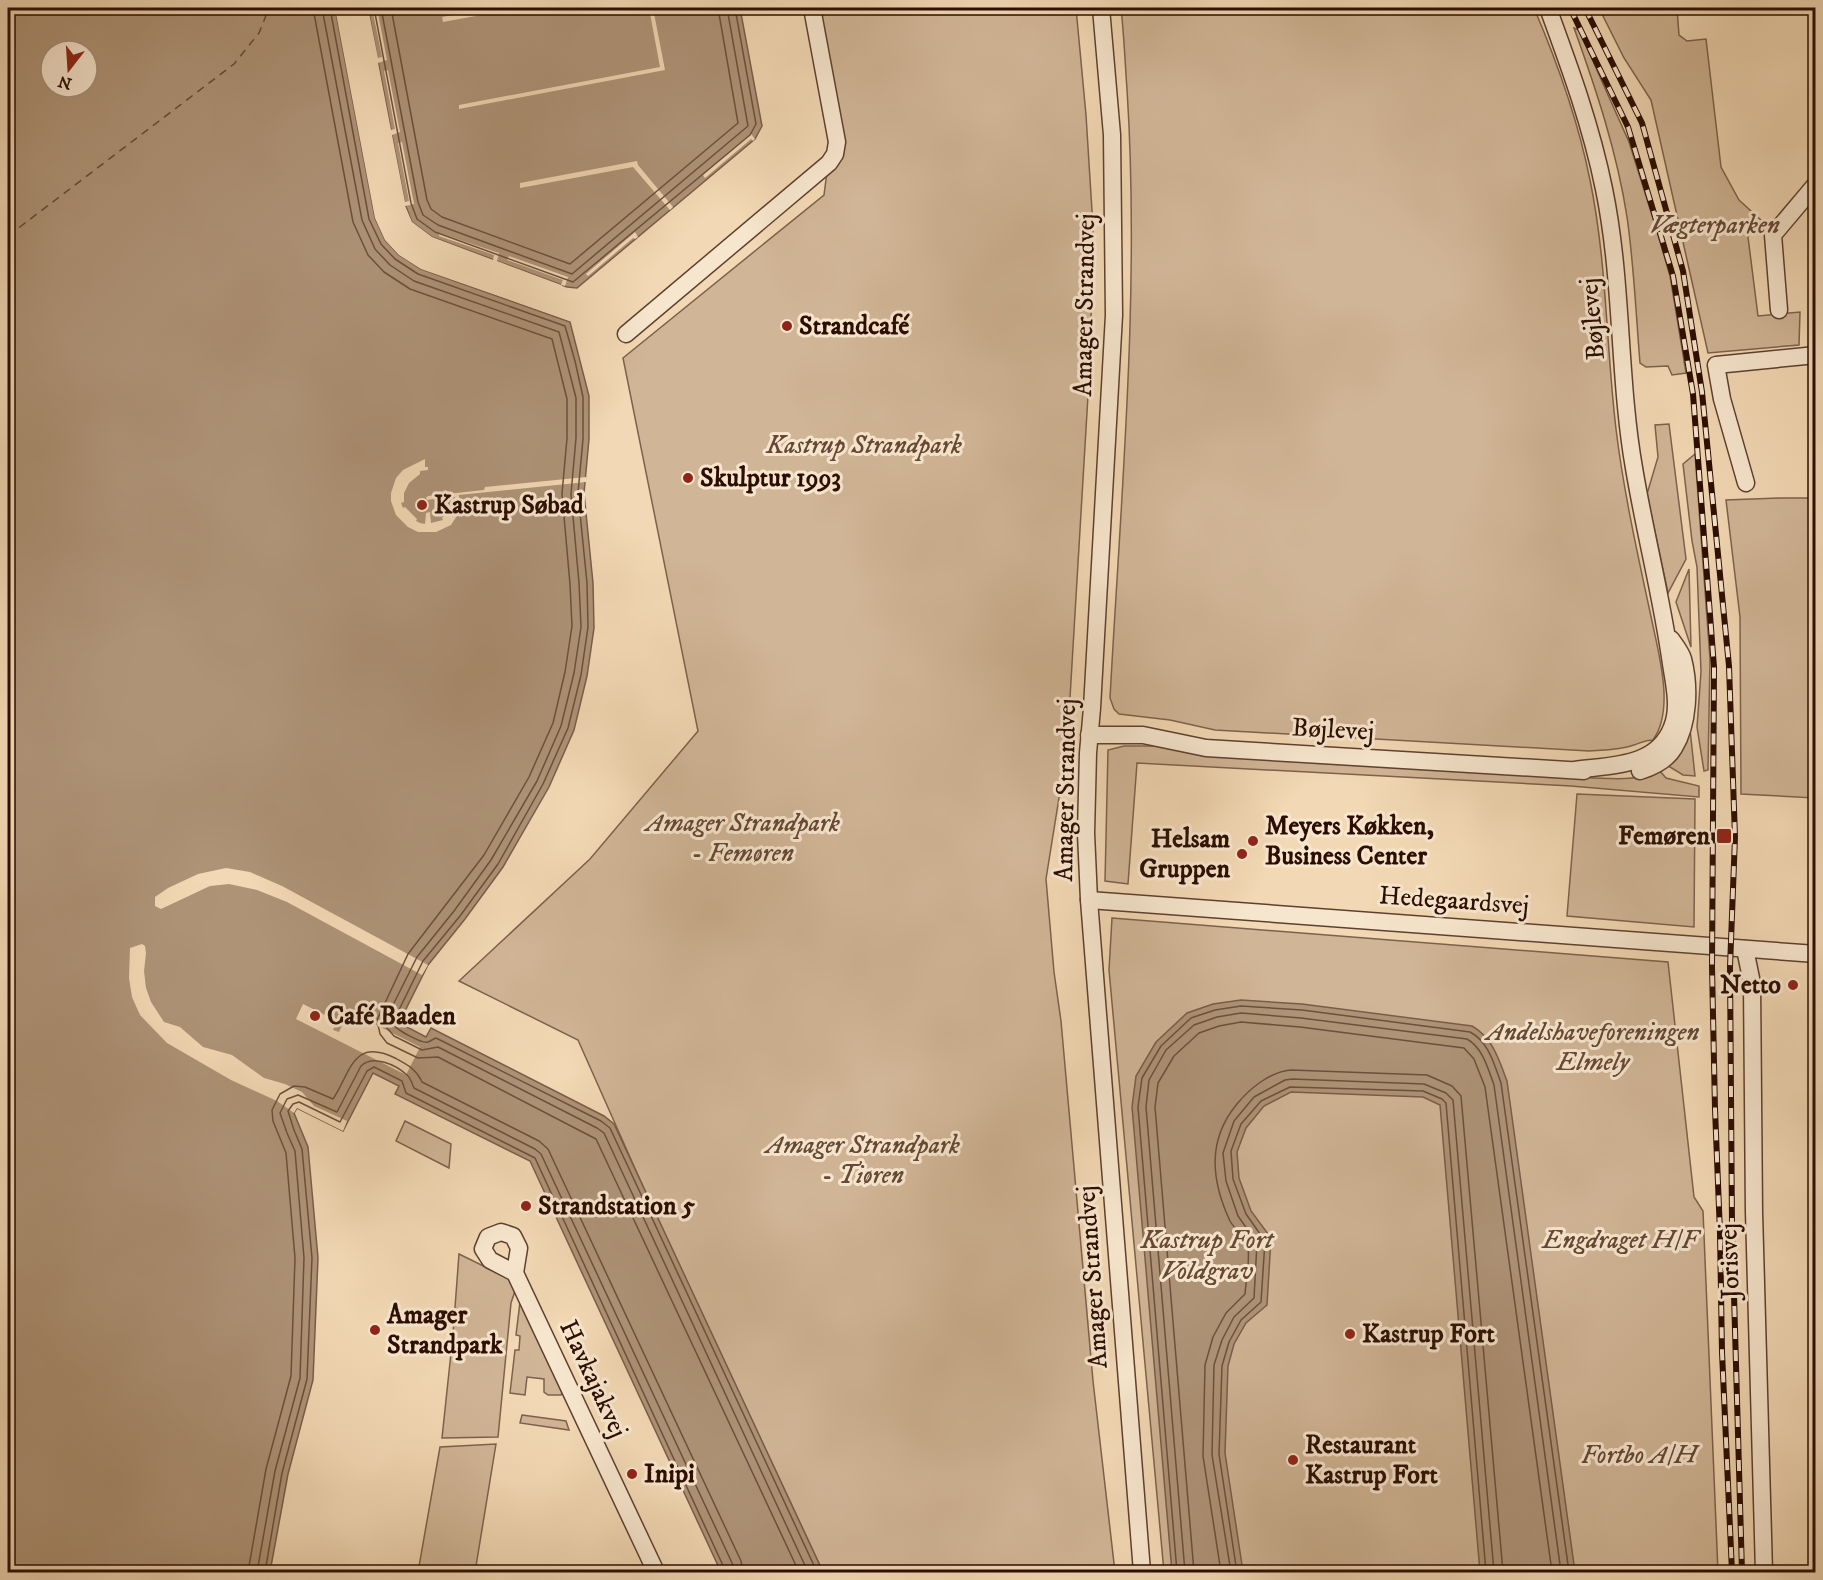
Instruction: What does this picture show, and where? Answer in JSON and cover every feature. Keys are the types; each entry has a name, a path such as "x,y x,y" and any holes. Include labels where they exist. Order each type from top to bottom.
{"street":[{"path":"626,334 829,163 835,154 837,142 812,8"},
{"name":"Amager Strandvej","path":"1101,8 1112,135 1114,315 1089,735 1086,833 1089,900 1142,1572"},
{"name":"Bøjlevej","path":"1089,735 1143,735 1206,748 1616,774 1641,771 1660,763 1674,749 1682,731 1686,705 1683,657 1667,633 1633,467 1613,252 1604,190 1587,116 1548,8"},
{"path":"1779,310 1773,235 1815,184"},
{"path":"1746,483 1722,399 1716,365 1815,355"},
{"name":"Hedegaardsvej","path":"1089,900 1815,954"},
{"name":"Jorisvej","path":"1744,949 1752,983 1754,1212 1764,1572"},
{"name":"Havkajakvej","path":"515,1273 656,1572"}],"green space":[{"path":"813,8 1076,8 1093,227 1090,362 1067,748 1046,879 1093,1381 1115,1572 823,1572 649,1200 578,1040 459,981 590,859 698,731 623,358 824,195 830,148"},
{"path":"1121,8 1534,8 1573,114 1596,211 1619,454 1664,684 1663,715 1653,740 1612,750 1589,751 1215,730 1170,720 1119,714 1114,709 1110,698 1128,394 1131,241 1127,89"},
{"name":"Vægterparken","path":"1599,8 1677,8 1679,35 1687,41 1706,39 1721,167 1739,200 1761,220 1748,237 1758,316 1800,312 1799,345 1708,353 1651,100 1624,58"},
{"path":"1574,28 1579,30 1629,142 1670,276 1686,373 1672,375 1668,366 1646,367 1640,363 1631,253 1623,193 1605,121"},
{"path":"1669,424 1686,559 1668,593 1647,494 1658,457 1655,425"},
{"path":"1695,454 1710,659 1708,770 1704,771 1697,727 1701,672 1697,567 1683,464"},
{"path":"1815,498 1815,798 1741,794 1740,617 1726,500"},
{"path":"1689,569 1691,647 1676,602"},
{"path":"1689,720 1695,776 1683,775 1665,764"},
{"path":"1124,746 1157,746 1204,756 1619,779 1635,778 1659,770 1666,778 1699,786 1699,797 1571,786 1137,763 1128,884 1105,881 1108,750"},
{"path":"1577,794 1695,799 1694,927 1567,916"},
{"path":"1112,918 1668,962 1694,1197 1703,1211 1718,1572 1164,1572 1109,970"},
{"path":"405,1121 451,1144 449,1168 396,1141"},
{"path":"459,1254 512,1280 516,1288 511,1303 498,1437 442,1438"},
{"path":"520,1302 563,1392 561,1395 548,1395 544,1392 544,1379 527,1377 525,1395 510,1393 515,1350 519,1350 520,1336 516,1335"},
{"path":"522,1415 566,1421 569,1430 520,1423"},
{"path":"496,1444 475,1572 418,1572 440,1447"}],"water":[{"path":"8,8 335,8 375,218 385,240 399,255 421,269 570,322 589,396 589,439 584,493 593,583 594,628 587,676 574,730 549,787 503,867 428,965 399,1023 426,1037 431,1028 604,1116 614,1124 823,1572 721,1572 530,1161 395,1094 399,1086 373,1073 343,1131 297,1108 294,1113 308,1147 318,1258 313,1380 288,1474 270,1572 8,1572"},
{"path":"368,8 740,8 762,126 755,139 577,288 567,287 432,237 412,222 405,204"},
{"name":"Kastrup Fort Voldgrav","path":"1241,1000 1302,1004 1472,1026 1490,1043 1507,1081 1575,1572 1480,1572 1440,1105 1423,1097 1291,1092 1264,1106 1246,1128 1237,1152 1239,1178 1251,1211 1271,1238 1267,1305 1246,1323 1234,1344 1228,1366 1225,1453 1242,1565 1247,1572 1172,1572 1132,1107 1136,1076 1156,1042 1187,1013 1213,1004"}],"pier":[{"path":"335,8 339,8 378,217 388,238 400,252 423,266 571,319 573,322 421,269 399,255 385,240 375,218"},
{"path":"365,8 368,8 378,58 382,57 372,8 377,8 387,60 378,63 391,130 395,129 384,71 388,70 400,132 392,135 405,202 409,201 398,143 402,142 414,204 405,206 412,222 432,237 493,260 494,255 439,236 439,233 499,253 497,261 561,285 563,280 507,260 509,256 568,277 565,286 562,285 561,288 431,240 410,224 402,205"},
{"path":"492,8 520,8 443,22 442,17"},
{"path":"649,8 653,8 665,70 459,109 459,105 660,67"},
{"path":"751,134 755,139 753,141 751,139 705,178 703,175"},
{"path":"637,161 673,207 670,210 633,167 520,188 520,183"},
{"path":"635,232 638,237 633,238 588,276 586,274"},
{"path":"425,459 425,467 428,467 428,470 420,471 420,474 409,483 404,493 404,502 401,503 403,508 405,507 417,519 416,521 425,524 426,513 430,512 431,523 443,520 442,518 451,508 455,498 454,496 427,500 428,496 484,490 485,487 586,477 586,482 459,495 463,503 451,525 436,532 418,532 408,527 396,515 391,493 396,478 403,470"},
{"path":"226,868 250,872 282,886 428,965 422,975 287,902 257,890 229,884 210,886 161,909 155,906 155,897 168,888 198,874"},
{"path":"142,944 145,946 146,953 144,971 146,988 151,1002 164,1022 180,1027 203,1047 232,1055 264,1078 302,1092 314,1106 347,1121 343,1131 297,1108 294,1113 277,1101 231,1080 167,1043 140,1015 132,997 129,978 130,948"},
{"path":"303,1004 337,1021 333,1030 339,1032 349,1011 420,1047 406,1075 296,1019"}],"ferry route":[{"path":"8,236 234,64 259,33 269,8"}],"railway":[{"path":"1570,8 1628,127 1673,276 1693,394 1714,667 1712,967 1722,1352 1732,1572"},
{"path":"1585,8 1642,123 1683,271 1702,392 1729,666 1735,837 1730,967 1732,1226 1742,1572"}],"place":[{"name":"Strandcafé","path":"787,326"},
{"name":"Skulptur 1993","path":"688,478"},
{"name":"Kastrup Søbad","path":"422,505"},
{"name":"Femøren","path":"1724,836"},
{"name":"Meyers Køkken, Business Center","path":"1253,841"},
{"name":"Helsam Gruppen","path":"1242,854"},
{"name":"Netto","path":"1793,985"},
{"name":"Café Baaden","path":"315,1016"},
{"name":"Strandstation 5","path":"526,1206"},
{"name":"Amager Strandpark","path":"375,1330"},
{"name":"Kastrup Fort","path":"1350,1334"},
{"name":"Restaurant Kastrup Fort","path":"1293,1460"},
{"name":"Inipi","path":"632,1474"}],"park label":[{"name":"Kastrup Strandpark","path":"864,445"},
{"name":"Amager Strandpark - Femøren","path":"743,838"},
{"name":"Andelshaveforeningen Elmely","path":"1593,1047"},
{"name":"Amager Strandpark - Tiøren","path":"863,1160"},
{"name":"Engdraget H/F","path":"1620,1240"},
{"name":"Fortbo A/H","path":"1639,1455"}]}
